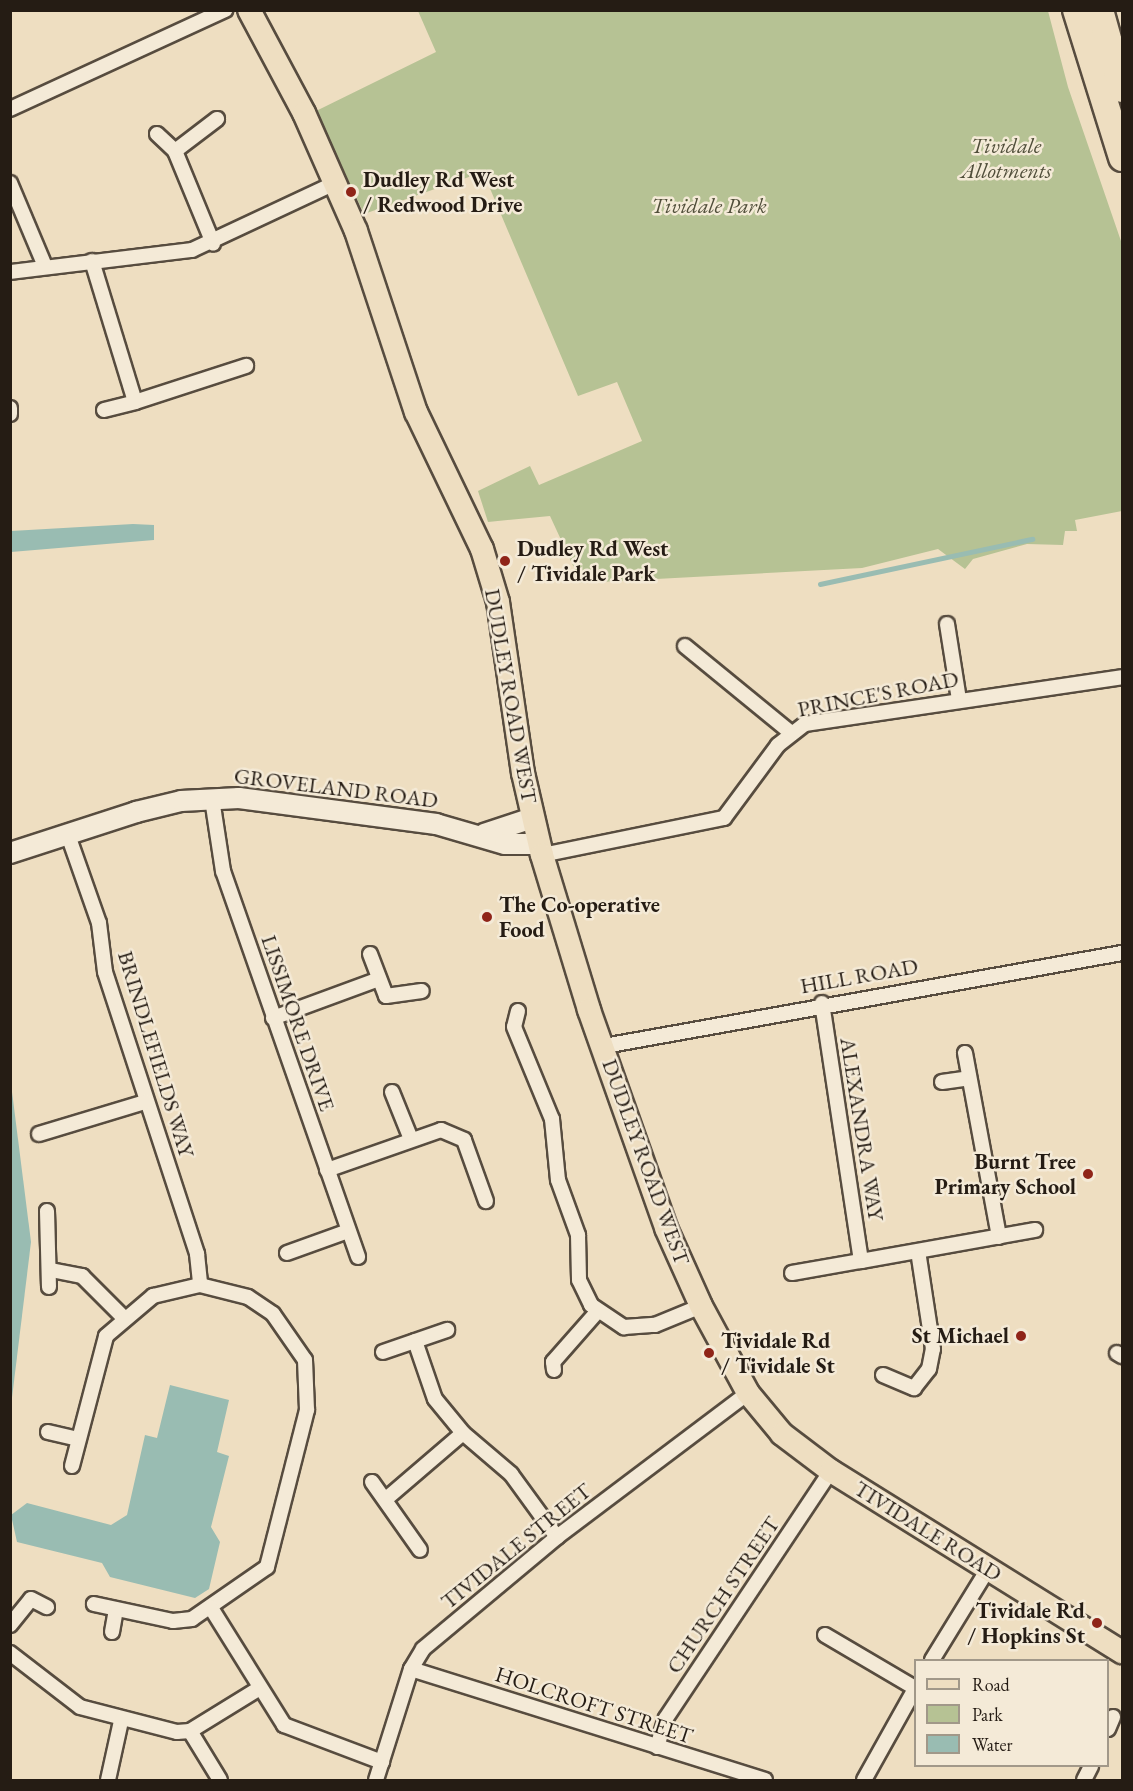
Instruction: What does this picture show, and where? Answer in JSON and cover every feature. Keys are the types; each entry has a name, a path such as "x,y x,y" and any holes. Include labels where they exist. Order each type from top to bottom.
{"highway":[{"path":"1076,10 1122,158"},
{"path":"1100,10 1122,89"}],"main road":[{"name":"DUDLEY ROAD WEST","path":"249,10 335,183 416,412 482,549 498,602 532,818 540,849 666,1228 701,1306 748,1392"},
{"name":"TIVIDALE ROAD","path":"748,1392 782,1434 831,1471 1122,1652"}],"street":[{"path":"10,109 225,10"},
{"path":"175,151 218,119"},
{"path":"158,134 175,151 213,243"},
{"path":"10,183 44,264"},
{"path":"10,272 44,264 92,261 213,243 335,183"},
{"path":"92,261 135,402"},
{"path":"104,410 246,366"},
{"path":"10,408 10,414"},
{"path":"947,624 959,700"},
{"path":"685,646 790,732"},
{"name":"PRINCE'S ROAD","path":"540,849 724,818 790,732 805,724 1122,677"},
{"name":"GROVELAND ROAD","path":"10,853 136,812 212,799 370,814 484,834 505,844 540,849"},
{"name":"LISSIMORE DRIVE","path":"212,799 224,871 273,1018 358,1257"},
{"name":"GROVELAND ROAD","path":"484,834 532,818"},
{"name":"BRINDLEFIELDS WAY","path":"68,835 99,923 105,972 145,1102 197,1254 200,1285"},
{"name":"HILL ROAD","path":"604,1046 822,1003 1122,953"},
{"path":"370,954 386,996 422,992"},
{"path":"273,1018 379,979"},
{"name":"ALEXANDRA WAY","path":"822,1003 861,1261"},
{"path":"518,1011 514,1027 522,1056 552,1119 558,1180 578,1235 579,1280 598,1311 624,1327 655,1325 701,1306"},
{"path":"965,1053 999,1237"},
{"path":"942,1082 969,1078"},
{"path":"392,1092 411,1140"},
{"path":"39,1134 145,1102"},
{"path":"327,1170 441,1130 464,1140 486,1201"},
{"path":"47,1211 51,1270 49,1287"},
{"path":"792,1274 1035,1230"},
{"path":"287,1252 348,1231"},
{"path":"883,1375 914,1388 929,1369 933,1349 918,1251"},
{"path":"51,1270 82,1276 123,1317"},
{"path":"72,1466 96,1360 123,1317 153,1296 200,1285 248,1297 273,1314 292,1335 308,1380 305,1421 275,1548 267,1567 192,1619 173,1621 94,1604"},
{"path":"554,1370 553,1362 598,1311"},
{"path":"383,1352 447,1330"},
{"path":"416,1341 435,1399 463,1433 511,1474 557,1537"},
{"name":"TIVIDALE STREET","path":"376,1780 411,1669 423,1648 557,1537 748,1392"},
{"path":"48,1432 78,1439"},
{"path":"386,1499 463,1433"},
{"name":"CHURCH STREET","path":"657,1747 666,1718 831,1471"},
{"path":"372,1482 420,1550"},
{"path":"933,1659 988,1569"},
{"path":"10,1625 32,1599 47,1607"},
{"path":"211,1608 260,1688 296,1733 382,1762"},
{"path":"112,1632 116,1609"},
{"path":"825,1635 914,1687"},
{"path":"10,1653 80,1707 121,1721 190,1731 260,1688"},
{"name":"HOLCROFT STREET","path":"411,1669 765,1780"},
{"path":"864,1780 914,1690"},
{"path":"108,1780 121,1721"},
{"path":"190,1731 220,1780"}],"green space":[{"name":"Tividale Park","path":"418,11 1048,11 1068,87 1122,244 1122,511 1075,520 1077,531 1065,531 1063,545 1027,544 973,559 965,569 938,549 862,568 581,583 550,516 488,522 478,491 530,466 539,485 642,441 617,382 578,396 483,172 364,214 316,111 436,52"}],"water":[{"path":"133,524 154,525 154,540 11,552 11,531"},
{"path":"10,1076 31,1242 11,1406 10,1406"},
{"path":"170,1385 229,1400 217,1452 229,1456 211,1527 220,1542 209,1589 195,1598 110,1577 102,1563 17,1542 11,1515 27,1503 111,1525 127,1515 145,1435 157,1438"}],"waterway":[{"path":"820,584 1032,539"}],"place":[{"name":"Dudley Rd West / Redwood Drive","path":"351,192"},
{"name":"Dudley Rd West / Tividale Park","path":"505,561"},
{"name":"The Co-operative Food","path":"487,917"},
{"name":"Burnt Tree Primary School","path":"1088,1174"},
{"name":"St Michael","path":"1021,1336"},
{"name":"Tividale Rd / Tividale St","path":"709,1353"},
{"name":"Tividale Rd / Hopkins St","path":"1097,1623"}],"park label":[{"name":"Tividale Allotments","path":"1006,158"}]}
